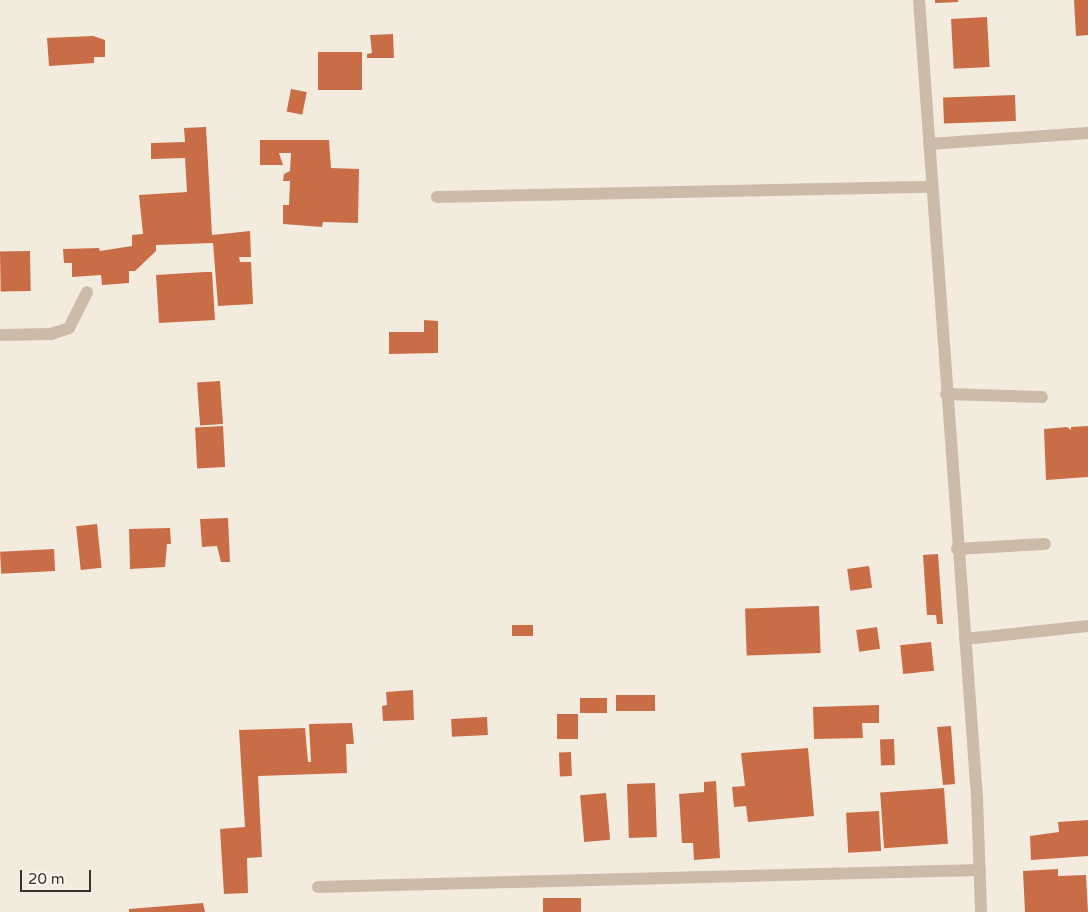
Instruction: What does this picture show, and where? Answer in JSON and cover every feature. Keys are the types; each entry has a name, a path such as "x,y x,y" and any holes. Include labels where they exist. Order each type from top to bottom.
{"street":[{"path":"918,0 965,639 981,912"},
{"path":"929,144 1088,133"},
{"path":"437,197 931,187"},
{"path":"0,335 51,334 68,328 87,292"},
{"path":"946,394 1042,397"},
{"path":"957,549 1045,544"},
{"path":"965,639 1088,626"},
{"path":"318,887 980,870"}],"building":[{"path":"935,0 958,0 958,2 935,3"},
{"path":"1074,0 1088,0 1088,35 1076,36"},
{"path":"987,17 990,67 954,69 951,19"},
{"path":"393,34 394,58 367,58 367,54 372,53 370,35"},
{"path":"93,36 105,40 105,57 94,57 94,63 49,66 47,38"},
{"path":"318,52 362,52 362,90 318,90"},
{"path":"291,89 307,92 302,115 287,112"},
{"path":"1015,95 1016,121 944,123 943,98"},
{"path":"206,127 212,235 250,231 251,257 239,257 240,262 251,262 253,304 218,306 213,243 156,245 156,251 135,271 129,271 129,283 102,285 101,275 72,277 72,263 64,263 63,249 99,248 100,251 132,246 132,235 143,234 139,195 187,192 185,158 151,159 151,143 185,142 184,128"},
{"path":"260,140 329,140 331,168 359,169 358,223 323,222 322,227 283,224 283,205 289,205 290,181 283,181 284,174 290,171 291,153 279,153 283,165 260,165"},
{"path":"30,251 31,291 1,292 0,252"},
{"path":"212,272 215,320 159,323 156,275"},
{"path":"424,320 438,321 438,353 389,354 389,332 424,332"},
{"path":"220,381 223,424 200,425 197,383"},
{"path":"223,426 225,467 197,468 195,427"},
{"path":"1088,426 1088,477 1046,480 1044,429 1067,427 1071,430 1071,427"},
{"path":"228,518 230,562 221,562 217,546 202,547 200,519"},
{"path":"97,524 102,568 81,570 76,526"},
{"path":"170,528 171,544 167,544 165,567 130,569 129,529"},
{"path":"54,549 55,571 1,574 0,552"},
{"path":"938,554 943,624 937,624 936,615 927,615 923,555"},
{"path":"869,566 872,588 850,591 847,569"},
{"path":"819,606 821,653 747,656 745,609"},
{"path":"512,625 533,625 533,636 512,636"},
{"path":"877,627 880,649 859,652 856,630"},
{"path":"931,642 934,671 903,674 900,645"},
{"path":"413,690 414,720 383,721 382,706 387,705 386,692"},
{"path":"616,695 655,695 655,711 616,711"},
{"path":"580,698 607,698 607,713 580,713"},
{"path":"879,705 879,723 862,723 863,738 814,739 813,707"},
{"path":"557,714 578,714 578,739 557,739"},
{"path":"487,717 488,735 452,737 451,719"},
{"path":"352,723 354,744 346,744 347,773 258,776 262,857 247,858 248,893 224,894 220,829 245,827 239,730 305,728 308,762 311,762 309,724"},
{"path":"951,726 955,784 943,785 937,727"},
{"path":"880,739 894,739 895,765 881,765"},
{"path":"808,748 814,816 748,822 746,806 734,807 732,787 745,786 741,753"},
{"path":"559,752 571,752 572,776 560,776"},
{"path":"716,781 720,858 694,860 693,843 682,843 679,794 704,792 704,782"},
{"path":"655,783 657,837 629,838 627,784"},
{"path":"944,788 948,844 884,848 880,792"},
{"path":"606,793 610,840 584,842 580,795"},
{"path":"879,811 881,851 848,853 846,813"},
{"path":"1088,820 1088,856 1031,860 1030,836 1059,832 1058,822"},
{"path":"1058,869 1058,876 1086,875 1088,912 1025,912 1023,871"},
{"path":"543,898 581,898 581,912 543,912"},
{"path":"203,903 205,912 129,912 129,909"}]}
